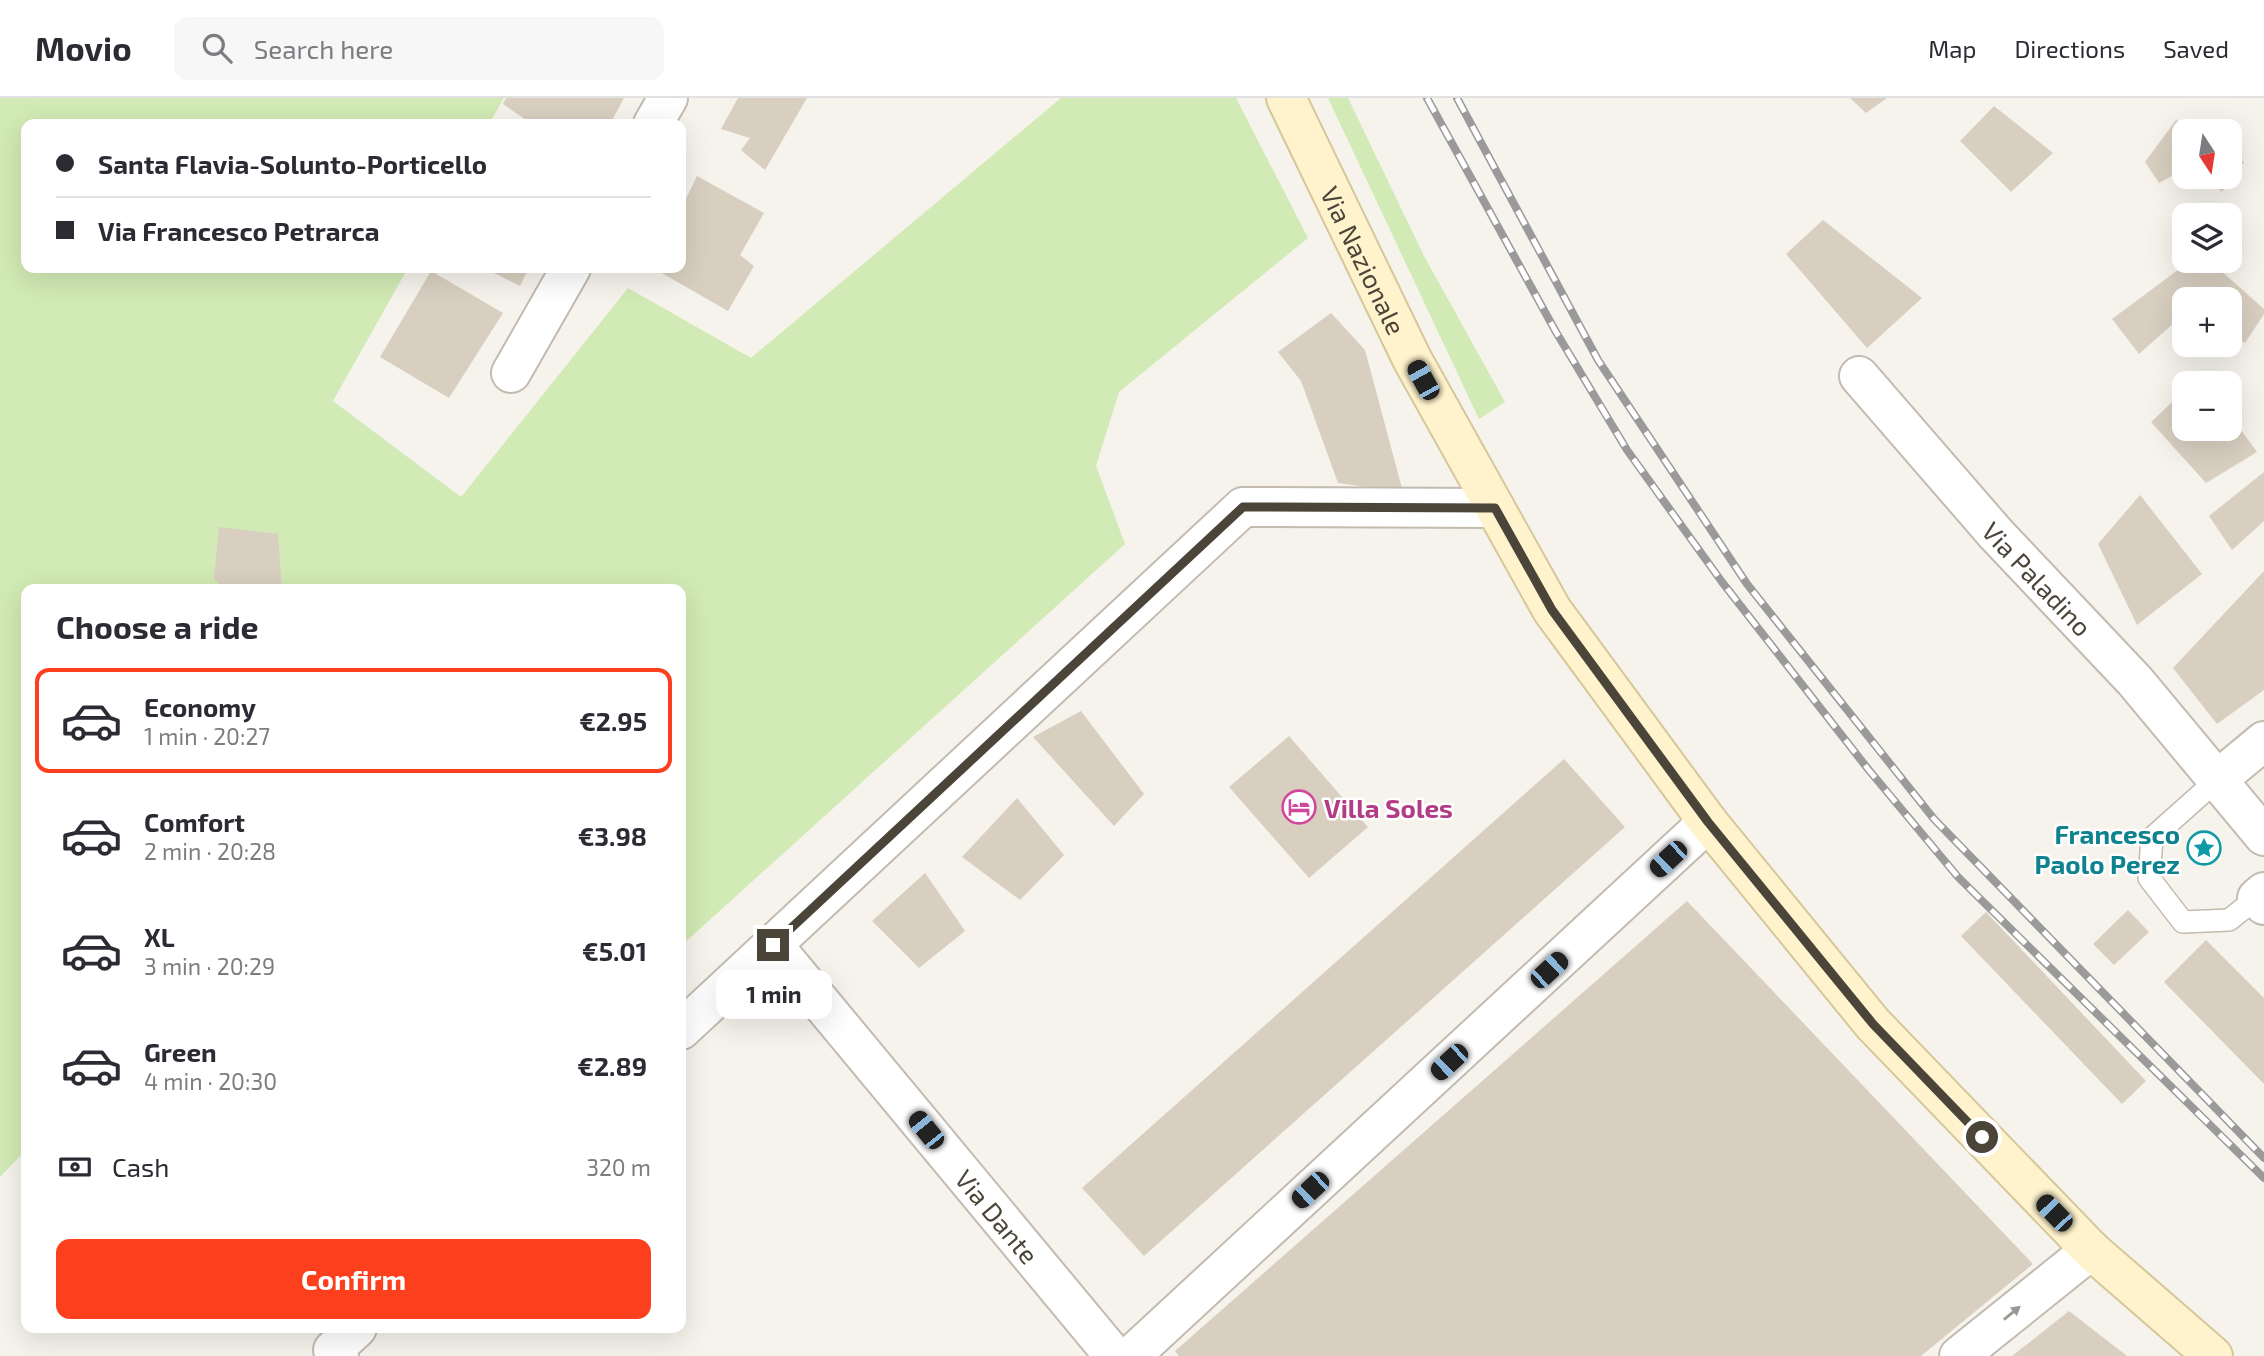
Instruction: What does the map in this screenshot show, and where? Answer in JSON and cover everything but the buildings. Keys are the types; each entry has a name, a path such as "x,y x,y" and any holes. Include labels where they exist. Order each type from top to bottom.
{"main road":[{"name":"Via Nazionale","path":"1286,98 1412,359 1552,610 1708,822 1873,1024 2091,1250 2213,1356"}],"street":[{"path":"656,119 668,98"},
{"path":"511,373 568,273"},
{"name":"Via Paladino","path":"1859,376 1996,534 2135,681 2264,836"},
{"path":"686,1025 1243,507 1495,508"},
{"path":"2217,780 2264,741"},
{"path":"1130,1356 1708,822"},
{"name":"Via Dante","path":"773,945 1114,1356"},
{"path":"1959,1356 2091,1250"},
{"path":"339,1356 333,1350 352,1333"}],"lane":[{"path":"2217,780 2152,838 2149,878 2183,922 2229,920 2262,898"}],"green space":[{"path":"0,98 504,98 492,119 21,119 21,273 405,273 333,401 461,497 628,288 751,358 1061,98 1236,98 1308,238 1119,392 1096,466 1125,544 686,941 686,584 21,584 21,1155 0,1177"},
{"path":"1328,98 1348,98 1424,256 1505,402 1479,419"}],"railway":[{"path":"1427,98 1556,332 1627,450 1722,582 1868,769 1958,877 2264,1178"},
{"path":"1457,98 1598,360 1747,584 1934,819 2264,1158"}],"place":[{"name":"Villa Soles","path":"1299,807"},
{"name":"Francesco Paolo Perez","path":"2204,848"}],"route":[{"path":"773,945 1243,507 1495,508 1552,610 1708,822 1873,1024 1982,1137"}]}
